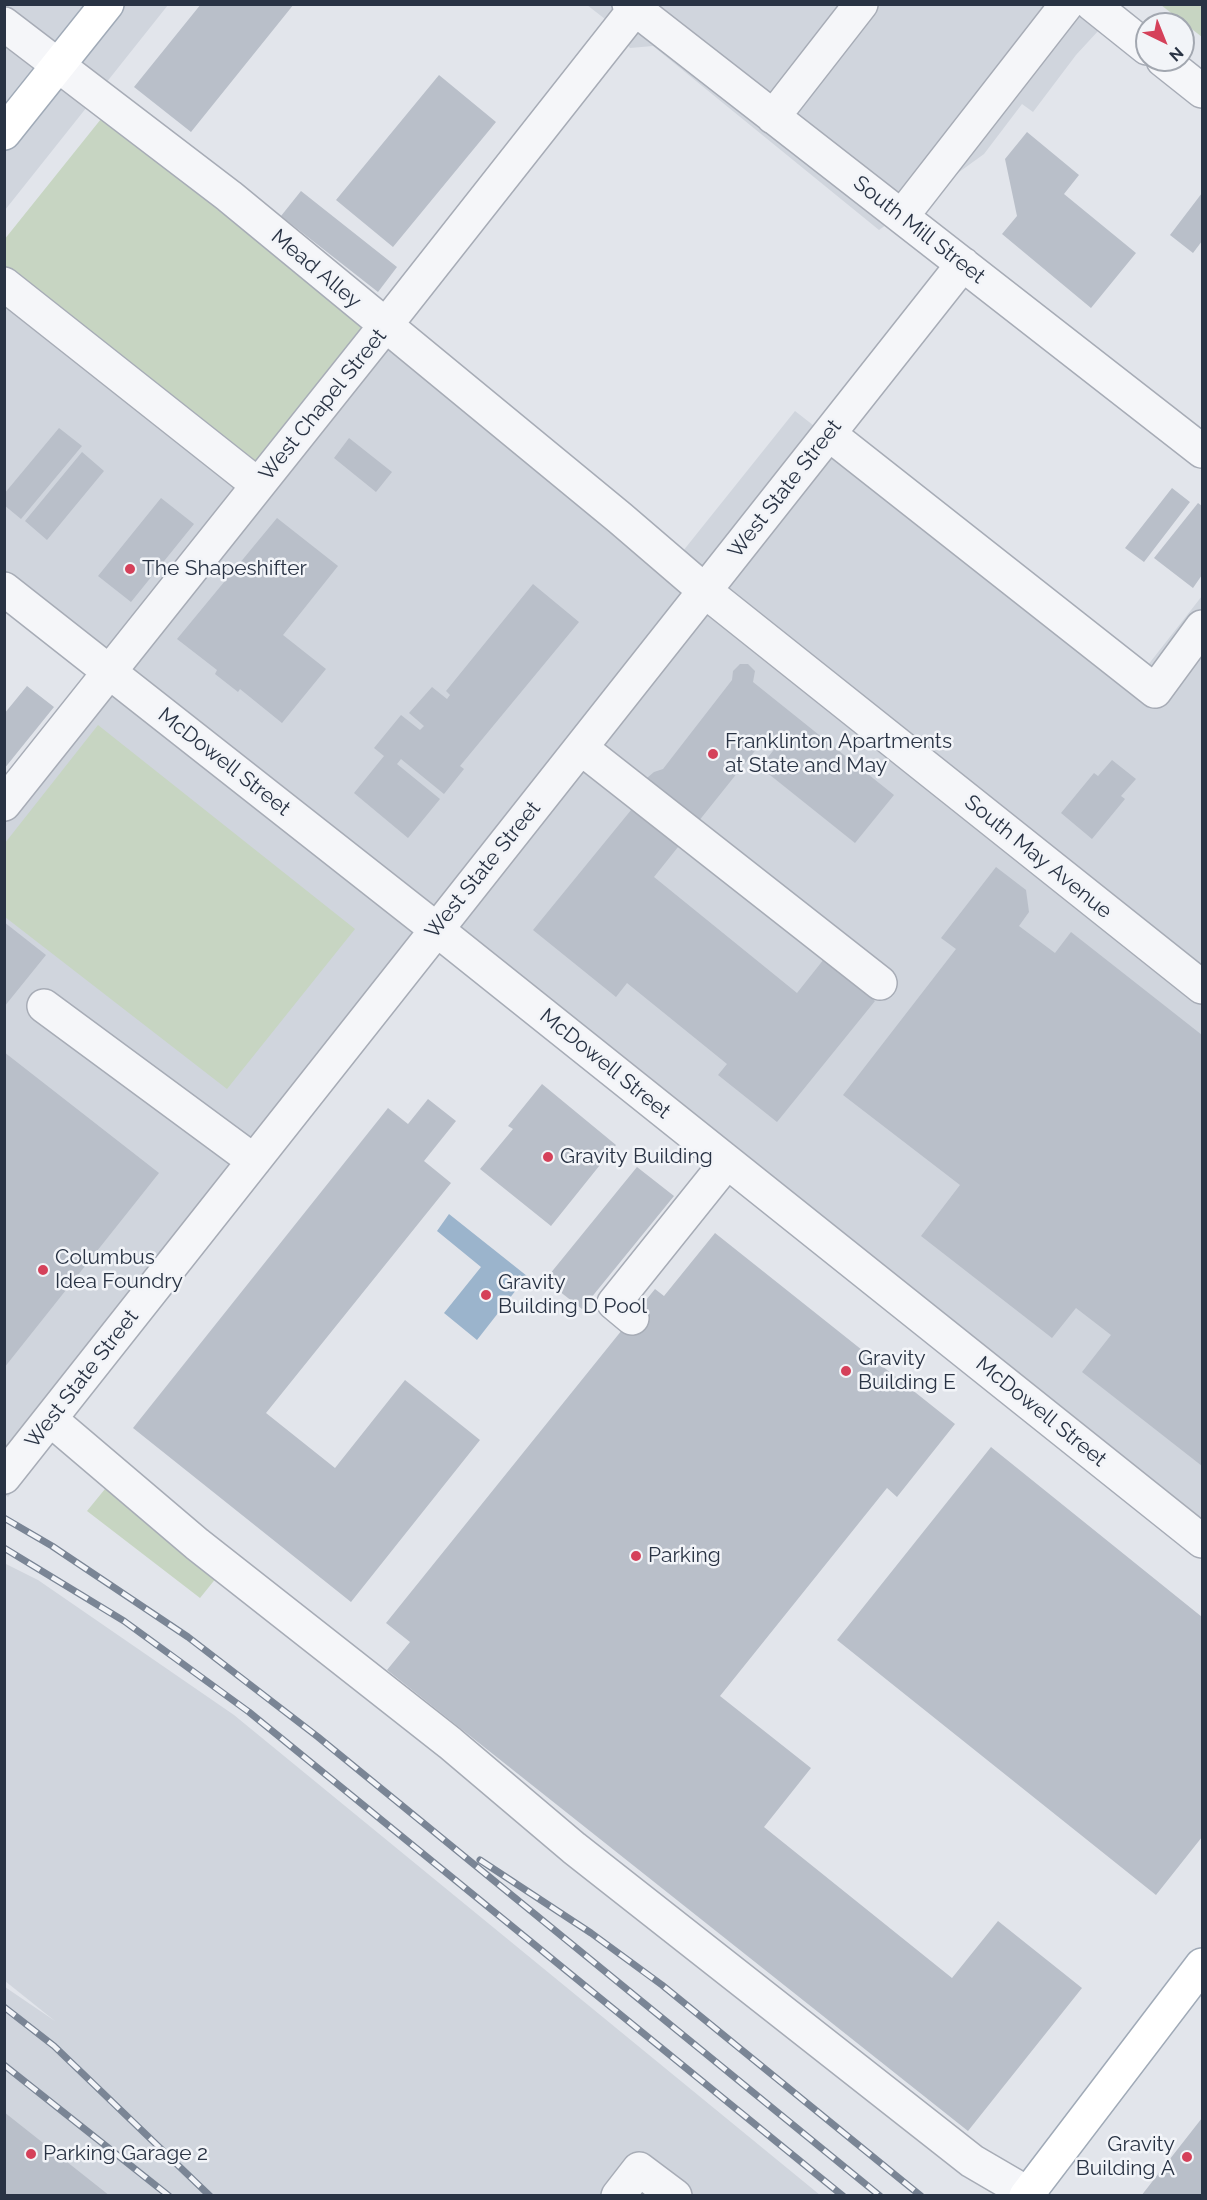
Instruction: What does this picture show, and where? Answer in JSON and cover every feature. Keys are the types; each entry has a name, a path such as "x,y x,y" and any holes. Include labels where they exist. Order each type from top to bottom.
{"main road":[{"path":"4,133 107,4"},
{"path":"1029,2194 1203,1965"}],"street":[{"path":"773,117 861,4"},
{"path":"902,216 1067,4"},
{"path":"1092,4 1135,38"},
{"name":"South Mill Street","path":"631,7 1203,451"},
{"name":"West Chapel Street","path":"4,804 385,326 631,7"},
{"name":"Mead Alley","path":"4,24 229,196 620,518 705,591"},
{"path":"1178,72 1203,91"},
{"name":"West State Street","path":"4,1477 963,264"},
{"path":"4,284 258,485"},
{"path":"829,434 1155,691 1203,627"},
{"name":"McDowell Street","path":"4,589 436,929 1203,1541"},
{"name":"South May Avenue","path":"705,591 1203,987"},
{"path":"580,748 880,983"},
{"path":"44,1006 254,1161"},
{"path":"632,1318 614,1303 727,1162"},
{"path":"50,1419 197,1544 450,1743 583,1855 972,2162 1029,2194"},
{"path":"618,2196 639,2169 675,2196"}],"shaded area":[{"path":"5,5 168,5 5,210"},
{"path":"587,5 1122,5 1076,55 1033,112 1022,104 984,154 879,230 653,46 630,48 605,19"},
{"path":"4,279 366,325 683,551 795,411 1137,679 1202,596 1202,1542 447,942 22,1476 8,1497 5,1495 5,814 113,676 5,588"},
{"path":"4,1563 38,1580 234,1715 820,2195 5,2195 5,1987 55,2021 5,1981"}],"green space":[{"path":"1161,5 1202,5 1202,37 1195,32 1195,12 1170,12"},
{"path":"105,114 366,325 251,467 5,279 4,240"},
{"path":"98,725 355,929 227,1089 5,917 5,843"},
{"path":"105,1489 217,1577 200,1598 87,1511"}],"water":[{"name":"Gravity Building D Pool","path":"449,1214 527,1276 477,1340 444,1313 481,1267 437,1231"}],"building":[{"path":"201,4 294,4 191,132 134,87"},
{"path":"439,75 496,122 393,247 336,200"},
{"path":"1027,132 1079,175 1064,194 1136,253 1091,308 1002,234 1017,216 1005,159"},
{"path":"301,191 397,267 378,292 281,216"},
{"path":"1202,193 1202,241 1193,253 1170,235"},
{"path":"59,428 82,446 21,519 4,505 4,494"},
{"path":"349,438 392,472 376,492 334,458"},
{"path":"82,452 104,471 47,540 25,521"},
{"path":"1172,488 1190,502 1144,562 1125,548"},
{"path":"161,498 194,524 131,602 98,576"},
{"path":"1198,503 1202,506 1202,575 1193,588 1154,558"},
{"path":"277,518 338,566 283,635 326,669 282,723 240,689 238,692 215,674 217,670 177,639"},
{"path":"533,584 579,622 460,766 464,769 444,794 401,759 397,764 440,799 408,838 354,793 384,756 374,748 401,715 420,730 424,726 409,713 432,687 447,699 450,695 446,691"},
{"name":"Franklinton Apartments at State and May","path":"740,664 748,664 755,671 753,682 894,795 855,843 760,767 781,741 770,732 698,822 648,789 647,778 663,769 732,680 733,671"},
{"path":"27,686 54,707 4,769 4,714"},
{"path":"1112,760 1136,779 1121,796 1125,799 1092,839 1061,813 1094,773 1098,776"},
{"path":"636,804 682,842 654,877 797,993 824,959 875,1001 777,1122 718,1075 727,1064 627,983 616,997 533,930"},
{"path":"996,867 1026,890 1029,912 1019,926 1055,953 1071,932 1202,1035 1202,1466 1082,1372 1111,1335 1076,1308 1052,1338 921,1236 960,1185 843,1095 956,949 941,938"},
{"path":"4,922 46,955 4,1007"},
{"name":"Columbus Idea Foundry","path":"4,1052 159,1173 4,1368"},
{"name":"Gravity Building","path":"542,1084 616,1145 551,1226 480,1169 513,1129 508,1126"},
{"path":"428,1099 456,1121 424,1161 451,1183 266,1413 335,1468 405,1380 480,1440 351,1602 133,1428 388,1108 408,1124"},
{"path":"637,1167 674,1196 582,1309 545,1280"},
{"name":"Parking","path":"715,1233 955,1424 897,1497 887,1488 720,1696 811,1768 764,1827 952,1978 998,1921 1082,1988 968,2131 387,1670 410,1642 386,1623 655,1289 664,1296"},
{"path":"991,1447 1202,1617 1202,1837 1156,1895 837,1640"},
{"name":"Parking Garage 2","path":"4,2112 110,2196 4,2196"},
{"name":"Gravity Building A","path":"1202,2118 1202,2196 1141,2196"}],"railway":[{"path":"4,1518 52,1546 188,1637 318,1737 880,2196"},
{"path":"4,1548 124,1621 249,1712 843,2196"},
{"path":"480,1860 591,1933 662,1985 921,2196"},
{"path":"4,2007 54,2046 210,2196"},
{"path":"4,2065 169,2196"}],"place":[{"name":"The Shapeshifter","path":"130,569"},
{"name":"Franklinton Apartments at State and May","path":"713,754"},
{"name":"Gravity Building","path":"548,1157"},
{"name":"Columbus Idea Foundry","path":"43,1270"},
{"name":"Gravity Building D Pool","path":"486,1295"},
{"name":"Gravity Building E","path":"846,1371"},
{"name":"Parking","path":"636,1556"},
{"name":"Parking Garage 2","path":"31,2154"},
{"name":"Gravity Building A","path":"1187,2157"}]}
